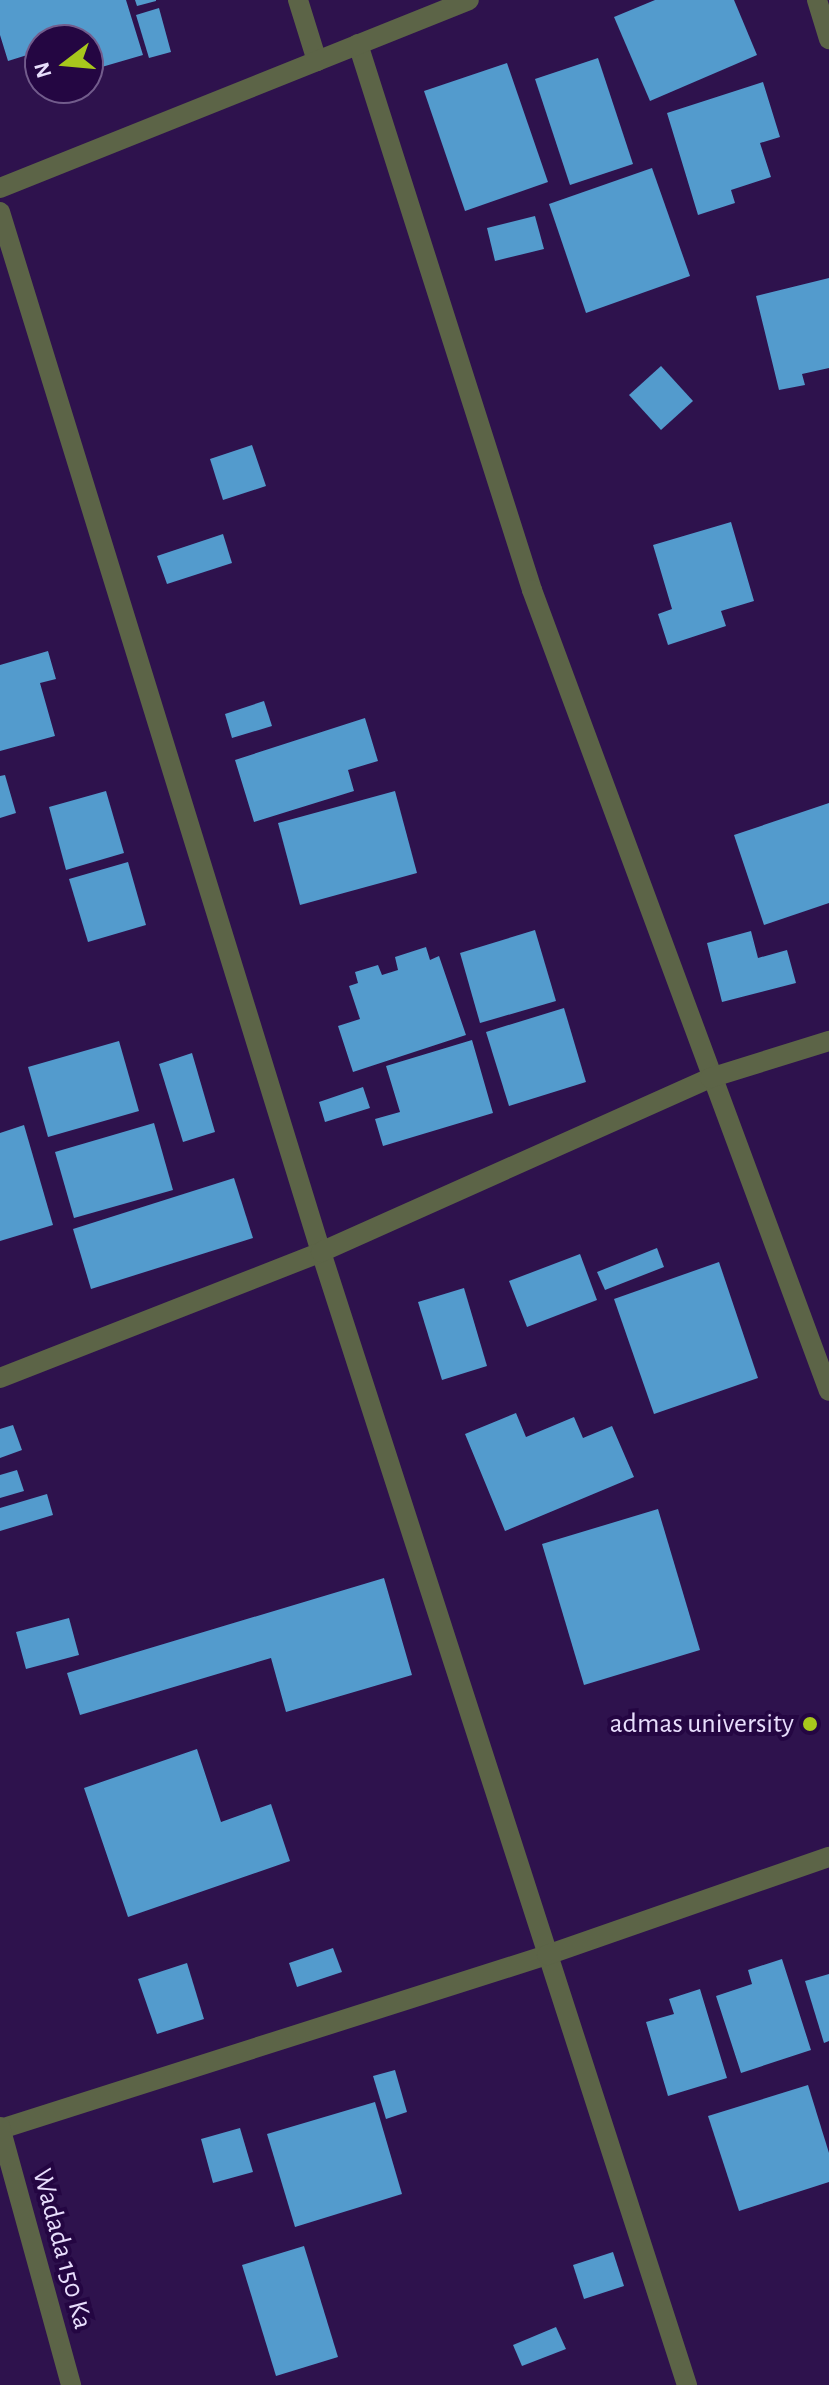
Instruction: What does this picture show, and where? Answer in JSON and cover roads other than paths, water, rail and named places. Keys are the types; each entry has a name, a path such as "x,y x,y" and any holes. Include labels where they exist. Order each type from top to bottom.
{"street":[{"path":"298,0 317,61"},
{"path":"0,188 469,0"},
{"path":"817,0 829,39"},
{"path":"358,44 532,590 710,1078 829,1391"},
{"path":"0,212 321,1252 687,2385"},
{"path":"0,1378 321,1252 710,1078 829,1041"},
{"path":"0,2128 547,1955 829,1857"},
{"name":"Wadada 150 Ka","path":"0,2128 71,2385"}],"place":[{"name":"admas university","path":"810,1724"}]}
